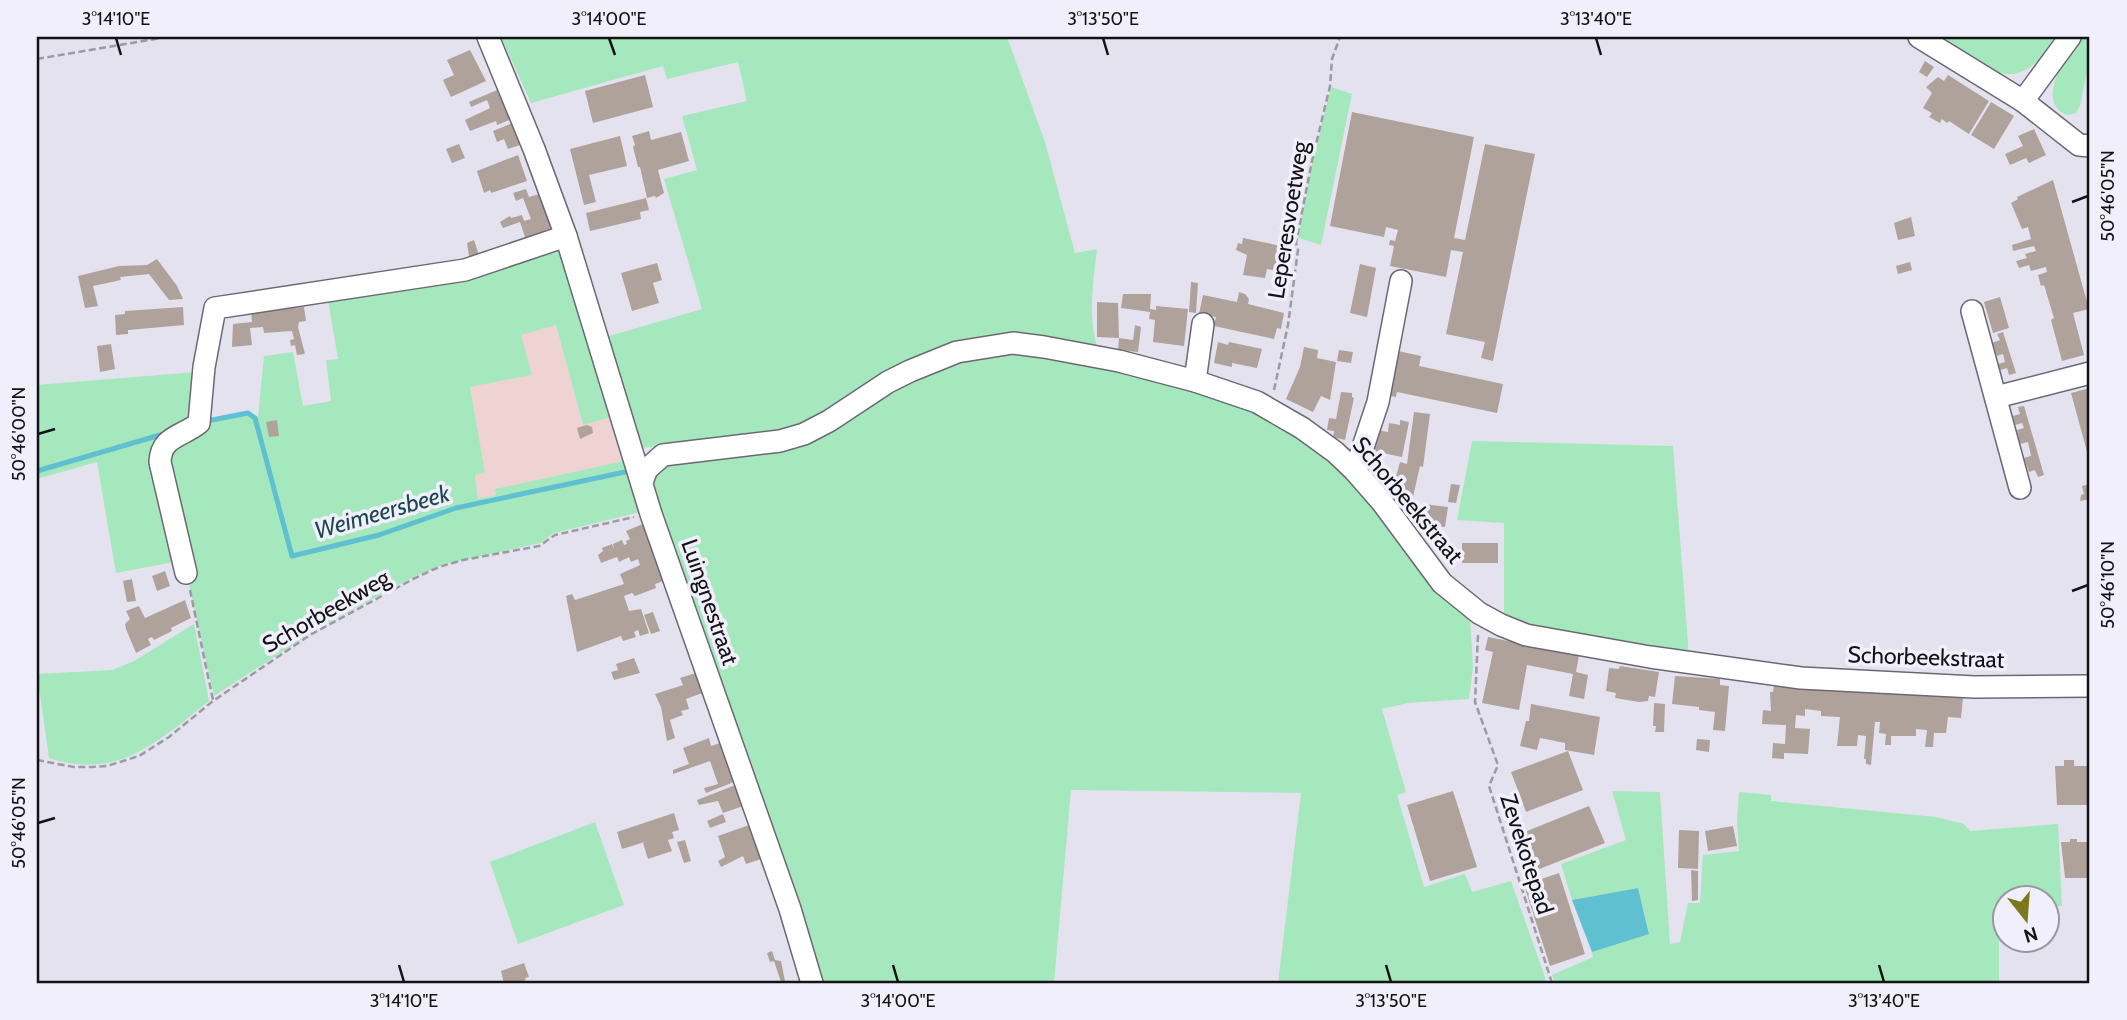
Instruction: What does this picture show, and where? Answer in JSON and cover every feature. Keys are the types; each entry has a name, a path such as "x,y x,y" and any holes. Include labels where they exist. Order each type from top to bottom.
{"street":[{"name":"Luingnestraat","path":"488,37 566,236 651,514 790,909 812,983"},
{"path":"1919,37 2023,101 2079,145 2090,146"},
{"path":"2023,101 2070,37"},
{"path":"186,573 160,462 160,452 167,441 188,432 199,423 204,367 215,308 465,270 566,236"},
{"path":"1355,471 1378,402 1401,281"},
{"path":"1972,311 2020,488"},
{"path":"1195,381 1203,324"},
{"name":"Schorbeekstraat","path":"642,482 647,469 663,455 780,441 804,434 910,370 957,352 1013,343 1044,347 1195,381 1257,402 1320,440 1355,471 1382,502 1442,583 1479,613 1526,635 1650,657 1801,678 1975,687 2090,686"},
{"path":"1996,397 2090,373"}],"path":[{"path":"37,59 167,37"},
{"name":"Leperesvoetweg","path":"1267,409 1272,399 1288,325 1298,250 1296,243 1330,86 1332,59 1340,37"},
{"name":"Schorbeekweg","path":"37,760 74,767 92,767 107,766 139,756 169,737 213,701 310,635 439,567 539,546 555,535 651,514"},
{"path":"186,573 213,701"},
{"name":"Zevekotepad","path":"1479,613 1475,702 1498,765 1489,786 1552,983"}],"shaded area":[{"path":"556,325 583,425 615,416 628,460 495,489 496,495 478,499 475,475 484,473 470,387 531,375 520,335"}],"green space":[{"path":"501,37 1007,37 1045,142 1075,253 1097,249 1092,314 1099,352 1002,337 797,430 684,445 639,448 606,337 702,309 664,179 697,170 682,116 747,101 738,62 667,79 663,66 531,103"},
{"path":"1941,37 2055,37 2034,64 2022,72 2010,74 1986,68"},
{"path":"2078,37 2090,37 2090,57 2080,106 2076,113 2067,115 2058,109 2053,100 2053,89 2061,66"},
{"path":"1331,87 1352,94 1321,245 1298,238"},
{"path":"552,248 562,249 615,416 583,425 556,325 521,335 532,375 470,387 485,473 475,475 478,499 496,495 495,489 628,460 645,511 554,533 540,543 445,564 413,577 319,628 214,696 158,445 179,561 116,573 97,462 37,479 37,385 196,372 203,316 218,315 209,419 250,412 258,417 264,356 293,352 303,406 331,401 326,360 338,359 327,294"},
{"path":"1019,351 1160,379 1233,400 1320,449 1360,489 1470,617 1473,668 1469,699 1408,703 1382,709 1406,792 1397,795 1424,887 1465,874 1472,892 1511,881 1547,983 1278,983 1301,793 1071,790 1054,983 822,983 766,808 653,479 663,462 756,451 906,380 940,367 987,353"},
{"path":"1472,441 1673,446 1689,657 1578,640 1504,619 1504,523 1457,520"},
{"path":"194,624 209,701 154,743 117,761 74,764 49,758 37,674 112,670 134,661"},
{"path":"1612,791 1660,792 1670,944 1680,942 1688,903 1700,903 1703,855 1739,851 1739,792 1771,795 1771,801 1936,817 1964,824 1970,831 2058,824 2062,906 2060,884 1990,884 1990,954 1999,954 1999,983 1555,983 1552,975 1593,957 1592,952 1649,933 1638,888 1572,900 1561,864 1626,840"},
{"path":"595,822 624,905 518,944 490,862"}],"water":[{"path":"1638,888 1649,934 1592,952 1572,900"}],"building":[{"path":"470,50 486,81 451,97 443,80 454,75 447,60"},
{"path":"1925,61 1934,67 1927,77 1919,72"},
{"path":"645,75 653,107 593,123 585,91"},
{"path":"1948,75 1989,101 1969,134 1949,121 1947,123 1942,119 1940,123 1929,117 1932,113 1923,108 1932,93 1926,87 1938,77 1944,81"},
{"path":"497,90 499,95 506,92 517,117 497,125 496,121 470,131 465,120 490,108 487,100 471,107 469,102"},
{"path":"1991,102 2014,116 1994,149 1971,135"},
{"path":"1352,112 1474,137 1454,238 1465,240 1485,144 1535,154 1493,361 1481,358 1485,342 1446,334 1463,252 1451,250 1446,277 1390,266 1394,246 1389,245 1390,240 1395,241 1398,230 1386,227 1384,237 1330,226"},
{"path":"517,121 526,143 508,149 504,139 497,142 493,131"},
{"path":"2034,129 2046,155 2029,163 2026,158 2010,165 2005,154 2023,146 2018,136"},
{"path":"649,131 651,140 681,132 689,161 658,170 664,193 656,198 647,198 633,147 635,145 632,136"},
{"path":"620,136 627,166 589,175 596,202 584,205 570,149"},
{"path":"459,144 465,158 452,163 446,149"},
{"path":"518,155 527,181 484,193 477,171"},
{"path":"2053,180 2089,309 2073,313 2084,355 2062,361 2051,320 2054,318 2044,285 2041,286 2038,275 2047,272 2046,267 2031,271 2029,265 2019,268 2016,261 2027,258 2025,254 2036,251 2034,246 2013,251 2012,245 2031,239 2028,227 2022,229 2011,203 2018,199 2017,197"},
{"path":"526,189 529,197 543,193 556,231 527,243 520,222 503,228 500,222 510,216 522,215 524,221 531,219 523,198 516,201 513,193"},
{"path":"646,198 649,210 640,212 641,219 590,231 586,213"},
{"path":"1911,217 1915,236 1898,240 1894,223"},
{"path":"1243,238 1291,248 1287,272 1267,269 1265,278 1243,275 1247,255 1236,250 1238,243 1242,244"},
{"path":"474,240 480,258 470,262 467,243"},
{"path":"157,259 183,299 169,300 149,274 120,277 121,280 93,286 98,306 85,308 78,276 119,266 147,265"},
{"path":"1910,262 1912,270 1898,274 1896,266"},
{"path":"657,263 662,280 653,283 659,303 632,311 621,273"},
{"path":"1360,264 1376,268 1367,317 1350,313"},
{"path":"1191,282 1198,283 1196,313 1189,312"},
{"path":"1239,292 1249,299 1248,304 1284,313 1281,329 1277,328 1274,339 1214,326 1216,317 1199,314 1203,295 1237,302"},
{"path":"1123,294 1151,294 1150,309 1156,310 1156,306 1188,309 1184,346 1153,342 1155,320 1149,319 1150,312 1121,308"},
{"path":"2000,297 2009,328 1993,333 1984,302"},
{"path":"1097,302 1118,303 1119,338 1097,337"},
{"path":"183,307 184,325 128,330 128,334 116,335 115,315 125,314 125,311"},
{"path":"304,307 306,321 299,322 298,327 305,354 297,355 295,345 291,346 290,340 294,339 292,331 264,333 263,327 250,328 252,345 232,347 233,324 252,322 251,311"},
{"path":"1135,325 1141,327 1138,352 1118,350 1119,338 1133,340"},
{"path":"2003,332 2016,373 2009,375 2007,368 2000,370 1998,364 2005,362 2003,354 1997,356 1992,343 2000,340 1997,334"},
{"path":"1218,342 1262,349 1257,368 1214,363"},
{"path":"111,344 115,369 100,372 97,346"},
{"path":"1304,347 1318,350 1317,358 1336,362 1330,400 1321,396 1313,412 1286,399 1300,367"},
{"path":"1339,350 1353,352 1351,363 1337,361"},
{"path":"1398,351 1421,356 1419,366 1503,384 1497,413 1397,392 1396,397 1389,396"},
{"path":"2090,388 2090,458 2089,459 2071,393"},
{"path":"1341,392 1352,393 1354,398 1345,440 1333,437 1334,431 1327,430 1329,418 1336,419"},
{"path":"2024,406 2044,475 2038,477 2035,470 2029,472 2024,458 2031,456 2028,442 2020,444 2017,430 2024,428 2022,423 2015,425 2013,416 2020,414 2018,407"},
{"path":"1414,412 1430,414 1423,467 1420,466 1411,506 1393,502 1395,495 1391,495 1400,462 1407,464"},
{"path":"277,420 279,436 269,437 266,422"},
{"path":"1400,420 1409,422 1402,457 1373,451 1377,430 1388,432 1389,423 1400,425"},
{"path":"587,425 592,427 593,433 580,439 577,428"},
{"path":"1451,484 1460,485 1456,503 1448,502"},
{"path":"2090,484 2090,499 2080,501 2081,495 2084,494 2082,486"},
{"path":"1423,504 1448,507 1445,527 1420,524"},
{"path":"645,523 666,580 655,584 656,588 635,596 632,593 624,596 629,611 641,609 649,633 640,636 638,630 634,632 636,637 623,641 621,636 577,652 566,596 572,594 575,600 624,584 620,574 640,565 638,559 631,562 629,557 619,562 617,557 601,563 598,555 603,551 602,548 612,544 614,549 613,544 622,540 624,545 627,544 626,541 630,539 626,531"},
{"path":"1462,543 1498,543 1498,563 1462,563"},
{"path":"165,571 170,586 157,591 152,576"},
{"path":"132,579 136,601 127,602 123,581"},
{"path":"185,600 191,618 154,640 152,637 148,639 151,645 136,653 126,629 125,624 130,619 126,611 139,606 145,618"},
{"path":"653,612 660,631 651,634 644,615"},
{"path":"1488,637 1579,655 1576,672 1588,675 1584,699 1569,696 1573,674 1527,665 1519,710 1482,703 1493,652 1485,650"},
{"path":"634,658 640,673 614,680 611,672 618,670 616,664"},
{"path":"1620,666 1659,672 1655,697 1649,696 1648,701 1639,702 1615,698 1616,693 1606,691 1609,668 1619,669"},
{"path":"699,672 705,692 686,699 689,709 681,711 683,715 670,720 675,738 667,741 661,707 655,694 683,685 680,678"},
{"path":"1675,676 1720,679 1720,685 1729,686 1725,731 1713,730 1715,712 1672,704"},
{"path":"1774,685 1963,698 1961,718 1948,717 1946,733 1934,733 1933,747 1925,747 1927,730 1916,729 1916,736 1891,736 1891,745 1885,745 1886,734 1879,733 1880,722 1875,722 1871,765 1866,764 1864,759 1866,736 1858,735 1857,746 1837,746 1840,717 1821,716 1821,711 1805,709 1805,716 1796,715 1795,728 1810,729 1808,754 1784,753 1784,759 1772,758 1773,743 1785,744 1786,725 1762,724 1763,710 1771,711 1770,692 1773,692"},
{"path":"1654,703 1665,704 1664,732 1655,732"},
{"path":"1531,704 1600,717 1594,755 1565,750 1565,743 1540,738 1537,750 1520,746 1526,721 1529,721"},
{"path":"709,738 711,746 723,742 728,754 724,756 734,782 706,793 704,788 718,784 710,761 673,774 673,770 689,764 683,748"},
{"path":"1697,739 1710,740 1709,752 1696,750"},
{"path":"1568,751 1583,790 1526,812 1511,772"},
{"path":"2064,760 2074,760 2074,766 2090,766 2090,805 2057,805 2055,766 2064,766"},
{"path":"738,784 746,805 723,813 718,801 699,805 697,800"},
{"path":"1453,791 1477,867 1430,881 1407,805"},
{"path":"1589,806 1605,843 1537,870 1522,833"},
{"path":"674,813 679,830 672,832 674,838 668,840 672,851 648,859 643,843 648,841 622,849 617,832"},
{"path":"723,814 726,822 710,828 707,821"},
{"path":"752,824 764,858 746,864 743,856 721,867 718,861 725,857 718,836"},
{"path":"1733,826 1737,846 1708,851 1705,831"},
{"path":"1679,830 1699,831 1698,869 1678,868"},
{"path":"2070,839 2090,842 2090,878 2065,878 2061,842 2070,842"},
{"path":"685,840 691,861 684,863 677,842"},
{"path":"1691,870 1698,871 1698,900 1692,901"},
{"path":"1559,873 1585,954 1550,966 1524,885"},
{"path":"772,951 775,960 781,961 785,981 781,982 774,961 770,962 767,953"},
{"path":"524,963 529,977 525,978 526,980 504,983 501,971"}],"waterway":[{"name":"Weimeersbeek","path":"212,420 248,413 255,418 292,556 379,535 456,508 625,472"},
{"name":"Weimeersbeek","path":"37,471 167,433"}]}
